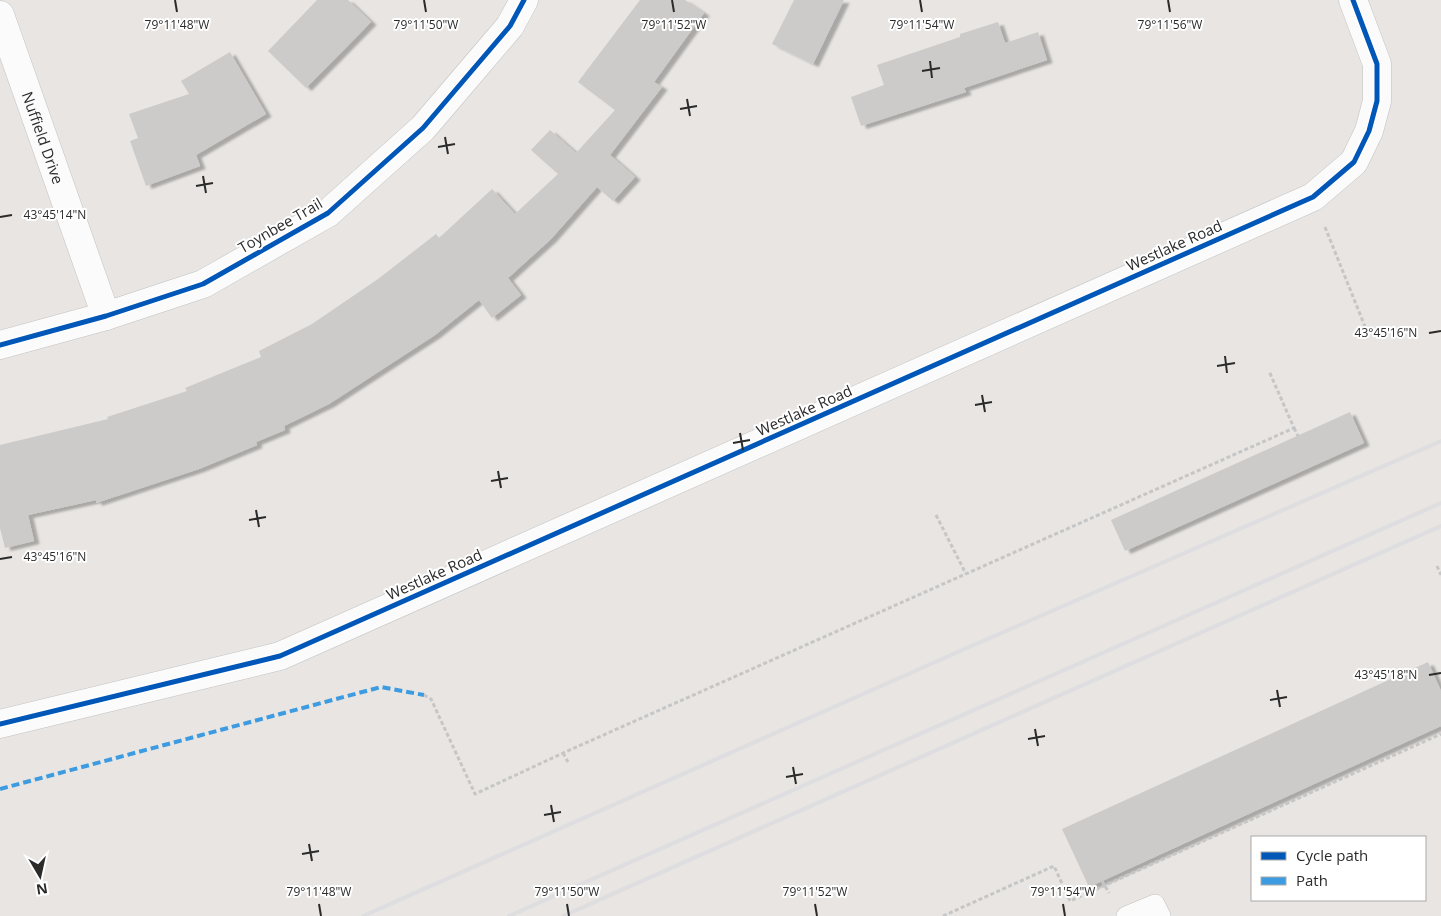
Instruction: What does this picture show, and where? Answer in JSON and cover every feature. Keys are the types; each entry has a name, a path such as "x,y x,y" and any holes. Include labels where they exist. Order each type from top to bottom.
{"street":[{"name":"Toynbee Trail","path":"0,345 106,316 203,284 328,214 423,128 510,26 524,0"},
{"name":"Westlake Road","path":"0,724 280,656 1313,197 1354,162 1369,131 1377,102 1377,64 1353,0"},
{"name":"Nuffield Drive","path":"0,15 106,316"}],"lane":[{"path":"1126,916 1156,904 1161,916"}],"path":[{"path":"1313,197 1366,329"},
{"path":"1269,371 1298,436"},
{"path":"424,696 431,699 475,794 563,753 1294,428"},
{"path":"936,515 966,574"},
{"path":"1436,566 1441,575"},
{"path":"944,916 1054,866 1070,901 1441,734"},
{"path":"563,753 568,762"}],"building":[{"path":"317,0 348,0 371,22 306,88 268,51"},
{"path":"640,0 685,0 704,13 654,82 662,87 610,155 635,177 613,201 597,187 551,239 508,278 521,295 492,318 479,300 435,335 329,404 284,426 285,430 256,442 257,445 199,469 96,503 96,500 28,515 34,541 5,548 0,528 0,445 108,419 107,417 187,391 185,388 261,357 259,351 312,324 378,279 436,234 439,238 492,189 515,214 558,174 531,150 550,130 576,153 615,110 578,82"},
{"path":"794,0 844,0 813,64 772,44"},
{"path":"998,22 1005,43 1038,32 1047,60 964,88 966,92 861,126 851,97 884,85 877,65"},
{"path":"230,52 266,114 196,155 200,166 146,186 130,141 138,138 129,114 189,94 181,81"},
{"path":"1350,412 1364,443 1125,551 1111,520"},
{"path":"1428,662 1441,691 1441,726 1089,887 1062,829"}],"railway":[{"path":"363,916 951,655 1441,441"},
{"path":"509,916 1441,503"},
{"path":"563,916 1441,526"}],"marked path":[{"path":"0,789 381,687 424,695"}],"cycle path":[{"path":"0,345 106,316 203,284 328,213 423,128 510,26 524,0"},
{"path":"0,724 280,656 1313,197 1354,162 1369,131 1377,101 1377,64 1353,0"}]}
